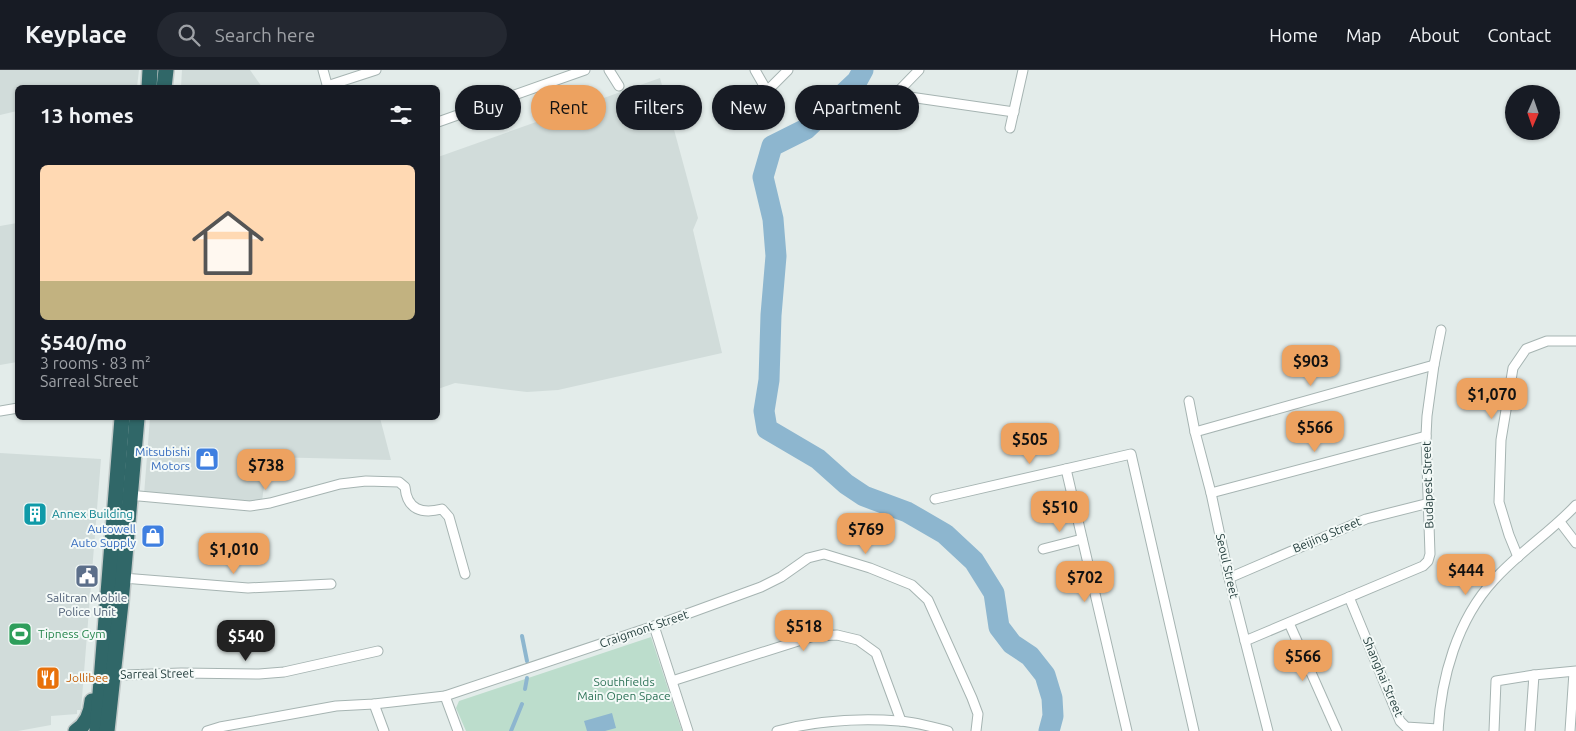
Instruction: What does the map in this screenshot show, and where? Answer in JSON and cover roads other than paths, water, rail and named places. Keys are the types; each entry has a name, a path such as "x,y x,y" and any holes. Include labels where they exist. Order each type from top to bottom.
{"highway":[{"path":"149,85 150,70"},
{"path":"164,85 166,70"},
{"path":"107,731 123,578 122,420"},
{"path":"96,731 104,631 122,494 136,420"},
{"path":"76,731 86,722 90,715 97,645 104,631"}],"street":[{"path":"323,70 328,85"},
{"path":"331,85 376,70"},
{"path":"440,121 585,70"},
{"path":"609,70 618,85"},
{"path":"754,70 763,85"},
{"path":"773,85 788,70"},
{"path":"905,85 918,70"},
{"path":"1010,128 1023,70"},
{"path":"919,98 1014,112"},
{"name":"Budapest Street","path":"1245,641 1423,566 1428,561 1430,554 1426,436 1434,365 1441,330"},
{"path":"1518,558 1499,502 1501,440 1512,368 1526,349 1547,341 1576,341"},
{"path":"1195,432 1434,365"},
{"name":"Seoul Street","path":"1189,401 1229,578 1268,731"},
{"path":"0,411 15,408"},
{"path":"1211,493 1426,436"},
{"path":"935,500 1131,454 1194,731"},
{"path":"1066,469 1127,731"},
{"path":"122,494 250,506 278,501 340,484 366,481 399,482 405,487 406,498 417,509 429,512 442,509 449,516 465,574"},
{"name":"Beijing Street","path":"1229,578 1366,519 1429,503"},
{"path":"1438,730 1441,692 1451,656 1462,629 1476,604 1494,580 1560,522 1576,505"},
{"path":"1560,522 1576,543"},
{"path":"1043,549 1082,539"},
{"name":"Craigmont Street","path":"207,731 336,706 445,696 654,626 761,587 781,577 808,558 824,554 870,568 912,585 928,600 978,714 976,731"},
{"path":"123,578 248,588 331,584"},
{"name":"Shanghai Street","path":"1349,597 1400,721 1406,727 1438,730"},
{"path":"1290,623 1337,731"},
{"path":"654,626 688,731"},
{"path":"672,681 814,636 837,635 858,640 876,653 901,721"},
{"name":"Sarreal Street","path":"114,674 284,672 378,650"},
{"path":"1494,731 1496,681 1534,675 1575,672 1570,731"},
{"path":"1530,731 1534,675"},
{"path":"445,696 458,731"},
{"path":"374,704 384,731"},
{"path":"776,731 827,722 869,720 901,721 948,731"}],"water":[{"path":"612,713 616,728 605,731 587,731 584,721"}],"waterway":[{"path":"863,70 857,81 806,129 772,146 763,177 773,219 776,256 771,315 769,380 764,411 767,429 818,459 846,484 864,496 907,512 945,534 974,561 994,593 999,627 1012,644 1030,656 1045,675 1052,698 1053,716 1049,731"},
{"path":"522,636 527,661"},
{"path":"525,689 527,678"},
{"path":"511,731 522,704"}],"place":[{"name":"Mitsubishi Motors","path":"207,459"},
{"name":"Annex Building","path":"35,514"},
{"name":"Autowell Auto Supply","path":"153,536"},
{"name":"Salitran Mobile Police Unit","path":"87,576"},
{"name":"Tipness Gym","path":"20,634"},
{"name":"Jollibee","path":"48,678"}],"park label":[{"name":"Southfields Main Open Space","path":"624,689"}]}
